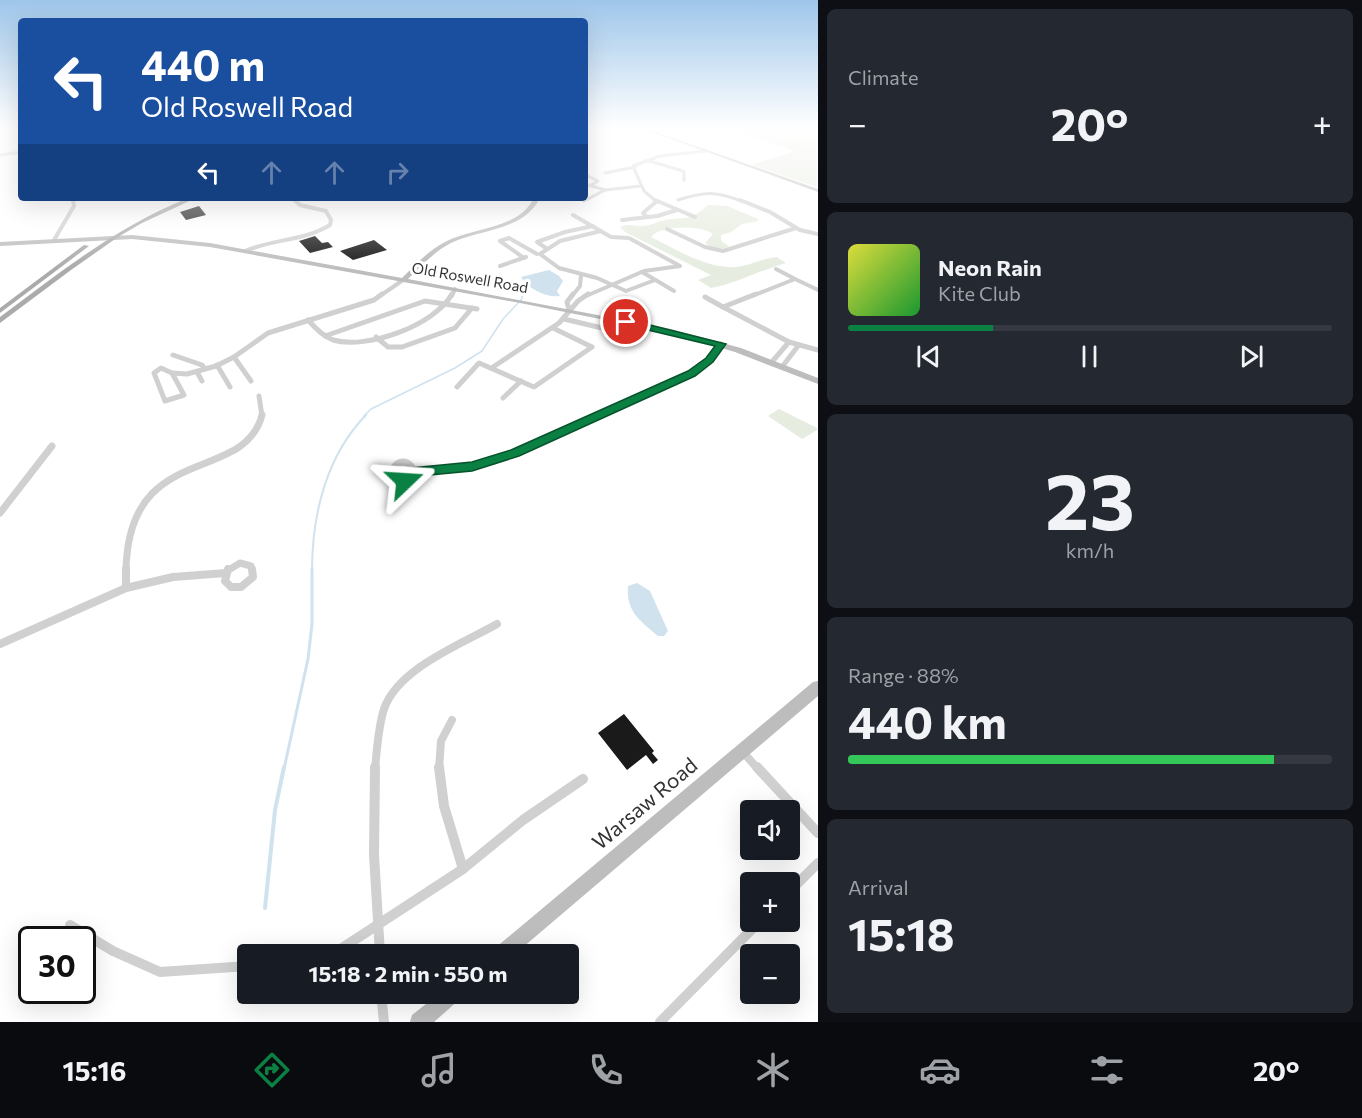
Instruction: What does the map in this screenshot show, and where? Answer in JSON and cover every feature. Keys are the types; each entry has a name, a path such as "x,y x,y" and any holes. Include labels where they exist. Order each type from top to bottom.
{"main road":[{"path":"0,310 90,243 135,217 173,201"},
{"path":"0,321 111,237 153,214 186,201"},
{"path":"123,230 129,237"},
{"path":"83,239 90,243"}],"street":[{"path":"588,176 598,181 590,186"},
{"path":"640,176 641,186 647,195 695,217"},
{"path":"684,176 684,180"},
{"path":"775,176 818,191"},
{"path":"590,186 604,190 641,186"},
{"path":"588,199 604,190"},
{"path":"678,200 704,192 721,193 770,212 796,228 818,234"},
{"path":"54,240 73,208 72,201"},
{"path":"246,251 319,231 330,225 331,220 326,211 300,205 295,201"},
{"path":"172,373 184,395 165,401 154,373 160,369 172,373 197,372 234,357 268,333 381,297 438,242 514,215 527,201"},
{"path":"400,279 445,245 521,217 532,209 536,201"},
{"path":"647,217 643,213 657,201"},
{"path":"622,220 677,210"},
{"path":"493,368 553,328 564,319 569,310 593,291 642,272 680,266 676,261 629,238 617,239 573,214"},
{"path":"546,248 537,243 557,234 592,226"},
{"path":"667,229 705,247 723,250 796,228"},
{"path":"500,266 539,254 546,248 601,231"},
{"name":"Old Roswell Road","path":"0,244 129,237 176,240 246,251 671,331 721,344 818,381"},
{"path":"524,258 500,241 510,238 559,268 612,283 626,291 655,280"},
{"path":"776,269 818,290"},
{"path":"642,272 674,291"},
{"path":"569,310 568,301 580,286 581,275"},
{"path":"723,307 795,279"},
{"path":"580,286 593,291"},
{"path":"308,320 325,336 345,342 376,337 429,319 447,303 455,289"},
{"path":"705,297 789,342 818,350"},
{"path":"325,336 424,301 475,309 455,328 394,350 388,348 376,337"},
{"path":"564,319 619,332"},
{"path":"457,387 479,363 534,387 592,347 553,328"},
{"path":"771,363 789,342"},
{"path":"415,472 472,467 515,453 691,373 710,360 721,344"},
{"path":"782,367 798,346"},
{"path":"783,349 793,352"},
{"path":"173,355 202,365 205,369"},
{"path":"234,357 251,381"},
{"path":"217,365 230,387"},
{"path":"197,372 202,381"},
{"path":"502,398 521,381"},
{"path":"126,588 129,534 134,519 143,504 157,489 175,476 231,451 251,438 263,416 263,406 259,396"},
{"path":"0,513 52,446"},
{"path":"0,644 126,588 173,577 226,573"},
{"path":"379,944 373,791 384,708 394,689 408,676 497,624"},
{"name":"Warsaw Road","path":"513,944 818,687"},
{"path":"452,720 441,740 439,774 444,810 464,869"},
{"path":"742,751 818,833"},
{"path":"348,944 464,869 523,820 583,779"},
{"path":"800,881 818,863"},
{"path":"70,925 113,951 160,972 237,967"},
{"path":"660,1022 749,932"},
{"path":"382,1004 384,1022"},
{"path":"419,1022 441,1004"}],"shaded area":[{"path":"784,176 817,176 817,187"},
{"path":"708,205 727,206 758,219 758,221 742,224 731,232 721,235 721,241 729,246 720,249 705,243 713,234 700,229 672,228 651,237 714,265 736,267 777,257 786,263 711,288 698,280 711,275 625,232 620,227 645,226 669,219 690,217"},
{"path":"779,409 817,430 802,439 768,416"}],"water":[{"path":"549,270 563,281 557,291 560,296 549,296 538,292 521,277"},
{"path":"637,583 650,591 668,631 664,636 658,636 640,620 632,609 628,586"}],"building":[{"path":"199,206 206,215 186,220 180,212"},
{"path":"315,236 322,243 328,242 333,247 310,253 299,241"},
{"path":"374,240 387,250 353,260 340,251"},
{"path":"624,714 654,751 652,753 658,760 653,764 646,755 627,770 598,733"}],"waterway":[{"path":"364,416 371,409 455,368 482,351 503,319 521,300 527,284"},
{"path":"312,571 315,529 324,487 341,449 352,431 366,415"},
{"path":"284,769 308,659 312,624 312,571"},
{"path":"265,908 275,810 284,767"}],"route":[{"path":"405,481 412,478 415,472 472,467 515,453 691,373 710,360 721,344 626,322"}]}
